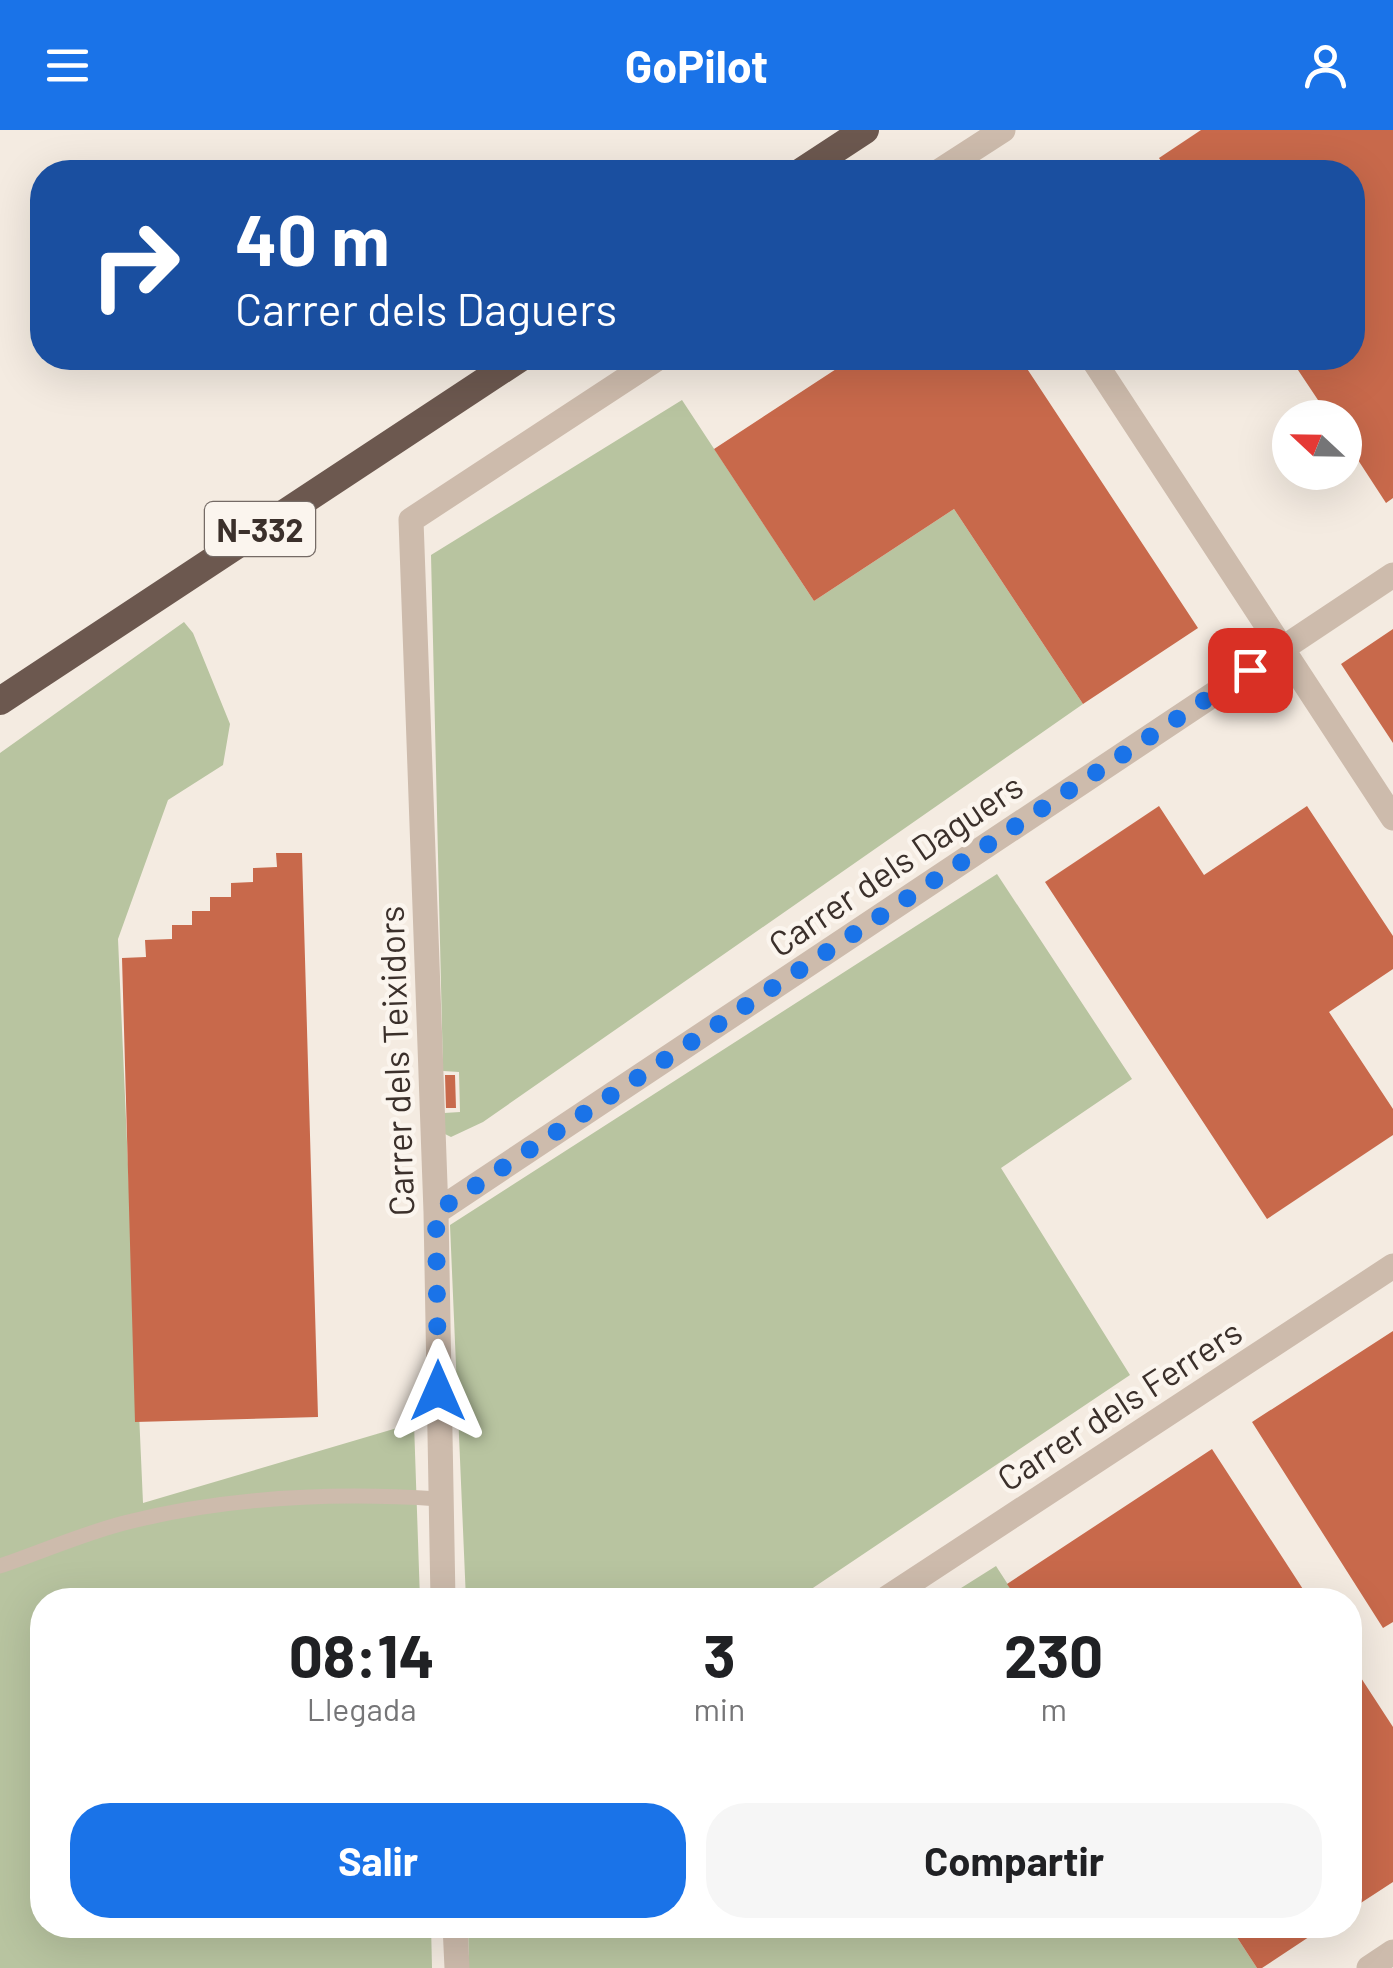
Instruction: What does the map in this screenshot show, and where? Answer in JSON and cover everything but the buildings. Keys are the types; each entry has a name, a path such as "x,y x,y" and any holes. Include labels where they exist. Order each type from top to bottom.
{"highway":[{"path":"819,160 865,130"},
{"name":"N-332","path":"0,700 502,370"}],"street":[{"path":"971,160 1002,130"},
{"name":"Carrer dels Teixidors","path":"443,1588 436,1212 411,520 640,370"},
{"path":"1100,370 1393,818"},
{"name":"Carrer dels Daguers","path":"436,1212 1393,575"},
{"name":"Carrer dels Ferrers","path":"902,1588 1393,1266"},
{"path":"456,1938 457,1968"},
{"path":"1369,1968 1393,1952"}],"lane":[{"path":"0,1566 124,1523 260,1499 380,1495 439,1498"}],"green space":[{"path":"682,400 814,601 954,509 1083,704 483,1122 451,1137 445,1134 444,1113 460,1112 459,1072 443,1071 431,555"},
{"path":"184,622 193,633 230,724 223,765 168,800 118,939 143,1503 414,1423 420,1588 30,1588 30,1938 431,1938 432,1968 0,1968 0,753"},
{"path":"997,874 1132,1079 1001,1168 1130,1375 813,1588 465,1588 450,1225"},
{"path":"996,1566 1010,1588 961,1588"},
{"path":"468,1938 1237,1938 1257,1968 469,1968"}],"route":[{"path":"438,1391 436,1212 1250,670"}]}
